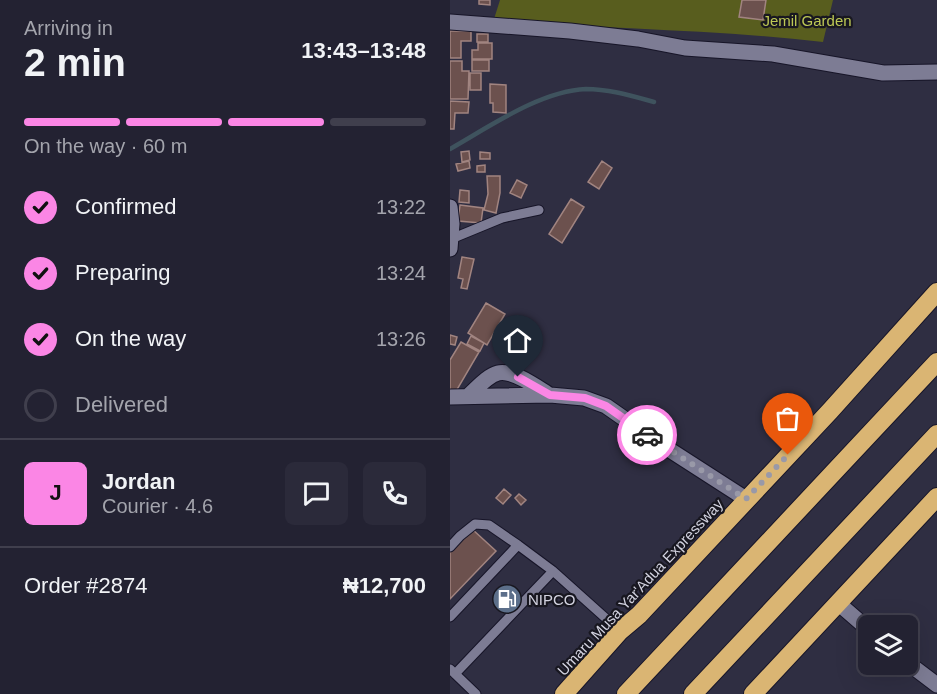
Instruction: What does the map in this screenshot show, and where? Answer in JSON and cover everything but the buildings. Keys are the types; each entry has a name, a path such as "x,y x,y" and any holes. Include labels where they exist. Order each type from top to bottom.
{"highway":[{"name":"Umaru Musa Yar'Adua Expressway","path":"564,694 620,631 646,607 830,411 937,292"},
{"path":"626,694 937,362"},
{"path":"693,694 937,434"},
{"path":"753,694 937,497"}],"street":[{"path":"450,22 603,34 685,48 774,54 883,73 937,72"},
{"path":"450,207 452,225 450,244"},
{"path":"468,396 486,380 498,373 506,372 533,384 550,395"},
{"path":"450,397 550,395 585,398 606,406 658,443 746,499"},
{"path":"838,603 858,620"},
{"path":"918,671 937,685"}],"lane":[{"path":"450,244 502,218 539,210"},
{"path":"450,547 475,524 489,525 553,571 620,631"},
{"path":"450,617 518,545"},
{"path":"477,694 453,671 553,571"}],"green space":[{"name":"Jemil Garden","path":"500,0 833,0 823,42 741,34 494,19"}],"waterway":[{"path":"450,149 533,103 569,91 603,90 654,102"}],"way so far":[{"path":"647,435 746,499 788,455"}],"place":[{"name":"NIPCO","path":"507,599"}],"route":[{"path":"518,377 550,395 585,398 606,406 647,435"}]}
